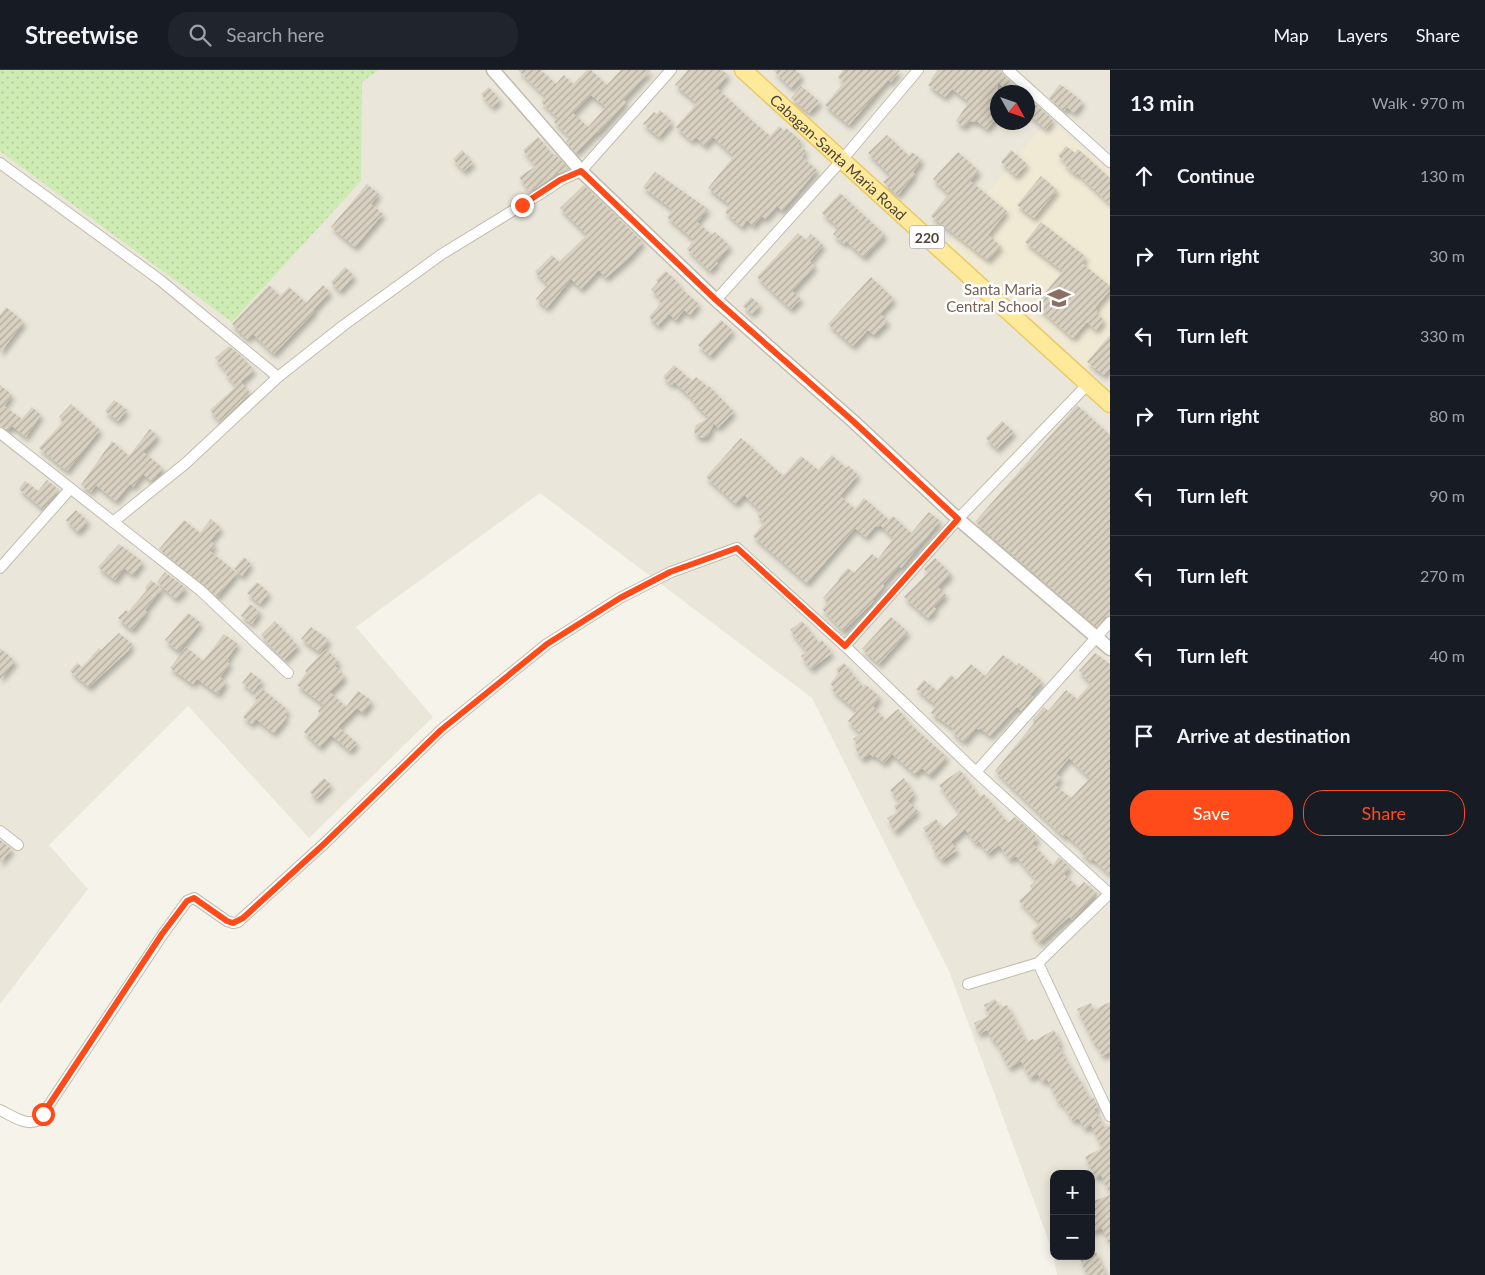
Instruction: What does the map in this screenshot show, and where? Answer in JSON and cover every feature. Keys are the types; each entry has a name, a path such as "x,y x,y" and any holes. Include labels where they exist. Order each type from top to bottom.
{"main road":[{"name":"Cabagan-Santa Maria Road","path":"743,70 1110,404"}],"street":[{"path":"493,70 581,171 716,300 854,422 958,519 1110,649"},
{"path":"113,522 186,464 278,377 344,325 442,254 560,180 581,171 671,70"},
{"path":"716,300 842,160 918,70"},
{"path":"1008,70 1110,162"},
{"path":"0,163 160,280 278,377"},
{"path":"845,646 958,519 1088,384"},
{"path":"0,433 200,590 288,673"},
{"path":"0,568 70,488"},
{"path":"0,1110 27,1122 34,1123 39,1120 162,934 187,901 194,898 227,921 233,923 243,918 325,843 441,730 547,644 620,598 670,572 737,548 845,646 976,772 1110,894 1038,963 968,984"},
{"path":"976,772 1110,622"},
{"path":"0,831 18,846"},
{"path":"1038,963 1110,1116"}],"shaded area":[{"path":"0,70 1110,70 1110,1275 1057,1275 1054,1260 1095,1260 1095,1170 1050,1170 1050,1245 949,971 812,698 540,493 356,627 433,717 309,838 188,706 49,845 88,889 0,1004"},
{"name":"Santa Maria Central School","path":"1049,119 1110,172 1110,352 1092,373 947,243"}],"green space":[{"path":"0,70 378,70 362,82 361,181 232,322 0,151"}],"building":[{"path":"518,70 541,70 556,84 564,75 573,84 587,70 591,70 607,85 621,70 651,70 623,100 626,102 598,133 576,153 566,142 570,137 554,122 558,118 541,102 546,97","holes":["591,95 606,107 588,127 573,113"]},
{"path":"688,70 722,70 728,75 717,88 749,118 770,136 779,126 784,131 786,128 801,141 798,144 806,151 802,157 817,170 782,211 777,206 765,219 762,216 753,226 747,220 742,227 725,212 730,205 708,188 734,156 713,137 705,146 696,137 692,141 676,127 697,103 675,85"},
{"path":"773,70 796,70 802,76 791,88"},
{"path":"843,70 900,70 891,82 888,80 849,125 825,105 844,82 838,77"},
{"path":"938,70 1001,70 1003,75 1012,83 1010,85 1001,85 998,82 998,85 990,85 990,125 987,129 978,122 969,121 964,127 956,121 969,102 952,89 945,97 928,85"},
{"path":"1060,84 1083,102 1074,113 1067,107 1064,111 1049,98"},
{"path":"801,86 820,102 809,113 791,98"},
{"path":"489,87 500,100 492,107 481,94"},
{"path":"1035,103 1053,120 1046,129 1035,120"},
{"path":"660,110 672,122 659,137 643,124 654,112 657,114"},
{"path":"887,135 909,156 912,152 922,160 913,172 915,174 898,195 883,182 890,175 868,153"},
{"path":"538,137 553,155 555,154 569,169 557,174 530,192 519,177 536,166 523,150"},
{"path":"1066,146 1075,153 1078,149 1110,178 1110,204 1077,173 1076,175 1064,164 1066,162 1058,156"},
{"path":"462,150 473,163 464,171 453,159"},
{"path":"1011,150 1027,164 1016,176 1001,162"},
{"path":"958,152 979,171 970,181 1007,211 988,235 1001,246 988,260 931,216 949,194 933,179"},
{"path":"655,172 708,209 697,222 712,235 715,232 730,246 710,271 687,249 694,240 667,217 673,210 643,187"},
{"path":"1041,176 1057,190 1034,218 1017,205"},
{"path":"367,184 379,194 371,204 383,214 355,247 331,227"},
{"path":"584,185 643,242 630,257 606,278 599,270 581,289 571,279 547,308 536,299 548,285 535,272 552,255 559,262 587,235 560,208"},
{"path":"840,193 885,235 864,257 846,241 844,244 833,234 839,228 822,213"},
{"path":"1041,222 1086,257 1082,263 1110,286 1110,290 1095,308 1096,313 1104,320 1096,330 1087,322 1073,338 1035,305 1063,271 1025,242"},
{"path":"798,233 806,240 811,234 823,245 810,261 815,266 792,291 801,299 791,309 757,277"},
{"path":"345,267 354,276 340,291 331,282"},
{"path":"666,271 681,286 679,287 699,304 690,315 684,310 676,320 669,314 658,326 649,317 661,303 657,298 659,296 651,290 658,282 656,280"},
{"path":"871,277 894,299 880,314 888,321 874,335 868,330 853,346 828,324"},
{"path":"269,285 280,296 289,287 306,303 323,285 330,292 313,310 315,311 274,354 253,334 247,339 232,324"},
{"path":"751,297 760,305 752,314 743,306"},
{"path":"6,307 24,322 0,353 0,315"},
{"path":"721,320 733,331 710,356 698,345"},
{"path":"1110,335 1110,368 1104,375 1087,362"},
{"path":"229,346 254,370 236,386 215,358"},
{"path":"674,365 692,381 696,377 709,386 734,412 718,428 714,423 708,436 703,438 697,436 694,431 696,425 709,418 693,402 694,400 674,382 672,385 663,377"},
{"path":"241,382 250,393 220,422 210,410"},
{"path":"0,385 12,395 4,406 22,419 32,407 41,415 26,437 12,426 8,430 0,426"},
{"path":"114,400 127,410 118,421 105,411"},
{"path":"71,404 100,430 67,471 39,448 63,422 59,417"},
{"path":"1077,405 1110,435 1110,615 1105,617 1097,627 975,522"},
{"path":"1002,421 1014,432 997,449 986,438"},
{"path":"150,429 158,436 143,452 163,468 152,481 143,474 133,487 130,484 116,501 96,485 91,492 81,485 112,441 129,456"},
{"path":"741,438 783,476 801,456 818,470 832,455 846,468 849,466 858,475 840,496 855,509 864,498 889,520 893,516 911,533 929,512 940,521 901,568 899,566 883,584 884,586 871,604 843,631 822,609 829,603 823,598 848,568 854,573 872,554 878,559 894,538 880,525 876,526 866,537 855,528 807,583 753,536 765,522 757,516 761,511 744,495 736,504 706,477"},
{"path":"47,480 59,490 43,509 19,489 25,481 38,491"},
{"path":"76,510 88,521 78,532 66,520"},
{"path":"211,519 221,528 210,541 215,545 210,551 237,573 217,597 159,549 184,520 200,533"},
{"path":"119,544 143,562 133,575 124,568 115,580 98,567"},
{"path":"244,557 251,564 242,576 234,569"},
{"path":"935,558 951,574 938,587 946,595 934,607 936,609 928,618 904,597 928,573 924,569"},
{"path":"165,572 186,588 176,599 157,582"},
{"path":"151,580 162,589 132,630 118,618 126,610 128,612 147,590 145,588"},
{"path":"257,582 269,593 260,604 247,593"},
{"path":"250,604 260,612 252,624 241,616"},
{"path":"188,613 201,623 178,651 165,640"},
{"path":"891,617 908,632 879,664 862,649"},
{"path":"275,621 298,646 284,660 261,635"},
{"path":"802,621 819,643 822,640 832,653 811,669 801,656 807,652 790,630"},
{"path":"311,627 329,640 320,652 301,639"},
{"path":"119,633 132,644 129,650 89,687 70,671 77,663 82,667 99,648 101,650"},
{"path":"224,634 238,644 227,659 229,660 227,662 230,664 220,677 226,682 218,694 197,679 193,684 170,668 186,647 203,661"},
{"path":"0,648 15,661 0,679"},
{"path":"326,649 339,662 335,666 345,677 330,692 346,707 358,691 372,701 363,713 357,708 338,727 357,743 350,751 331,735 320,747 304,732 320,714 318,711 324,705 297,685 307,672 305,671"},
{"path":"1095,653 1110,664 1110,875 1093,859 1091,861 1081,853 1083,850 1066,835 1064,837 995,771 1034,723 1032,720 1044,707 1048,711 1066,690 1077,699 1091,683 1079,671","holes":["1069,758 1090,778 1071,798 1055,785 1061,778 1056,774"]},
{"path":"1003,655 1017,666 1019,663 1042,681 1030,695 1033,697 1021,711 1017,707 990,736 980,728 979,730 976,728 964,742 952,732 954,729 931,713 936,705 916,689 924,680 937,691 951,675 956,680 971,664 985,676"},
{"path":"844,663 863,687 865,684 880,697 873,706 885,720 898,709 912,726 947,757 930,776 922,768 915,774 892,754 884,763 870,754 862,759 855,748 858,746 853,739 861,734 848,721 857,711 832,690 834,687 830,684 839,673 836,669"},
{"path":"251,672 262,681 253,692 242,683"},
{"path":"260,687 288,710 284,715 287,717 274,733 256,719 252,724 243,717 257,700 253,695"},
{"path":"960,770 980,797 984,794 1008,823 1015,817 1034,834 1038,839 1032,843 1051,864 1053,865 1059,857 1070,867 1064,874 1078,888 1084,882 1097,893 1072,920 1069,917 1040,943 1031,932 1040,923 1019,901 1032,889 1030,886 1036,880 1016,856 1010,860 999,845 988,854 979,841 976,844 965,829 951,842 957,850 942,861 932,848 935,846 923,828 936,819 942,829 960,813 939,785"},
{"path":"324,778 331,785 317,799 310,792"},
{"path":"904,778 914,794 908,801 918,811 895,832 887,818 898,812 894,806 900,802 890,790"},
{"path":"0,840 12,849 0,863"},
{"path":"995,999 1000,1008 1007,1005 1026,1042 1033,1039 1034,1041 1054,1030 1061,1044 1058,1045 1076,1078 1078,1077 1090,1100 1094,1098 1098,1107 1094,1109 1104,1127 1110,1125 1110,1194 1101,1175 1096,1178 1095,1170 1092,1170 1085,1157 1102,1148 1091,1125 1085,1129 1078,1118 1073,1121 1061,1101 1060,1105 1047,1079 1042,1082 1038,1074 1030,1078 1021,1061 1009,1068 996,1042 994,1042 987,1030 979,1034 974,1023 989,1016 984,1005"},
{"path":"1110,1002 1110,1052 1102,1056 1077,1009 1091,1003 1094,1010"},
{"path":"1110,1195 1110,1246 1102,1228 1095,1231 1095,1201"},
{"path":"1095,1252 1106,1275 1087,1275 1080,1260 1095,1260"}],"place":[{"name":"Santa Maria Central School","path":"1059,298"}],"route":[{"path":"43,1114 162,934 190,898 198,900 227,921 238,922 325,843 441,730 547,644 620,598 670,572 737,548 845,646 958,519 854,422 716,300 581,171 560,180 522,205"}]}
